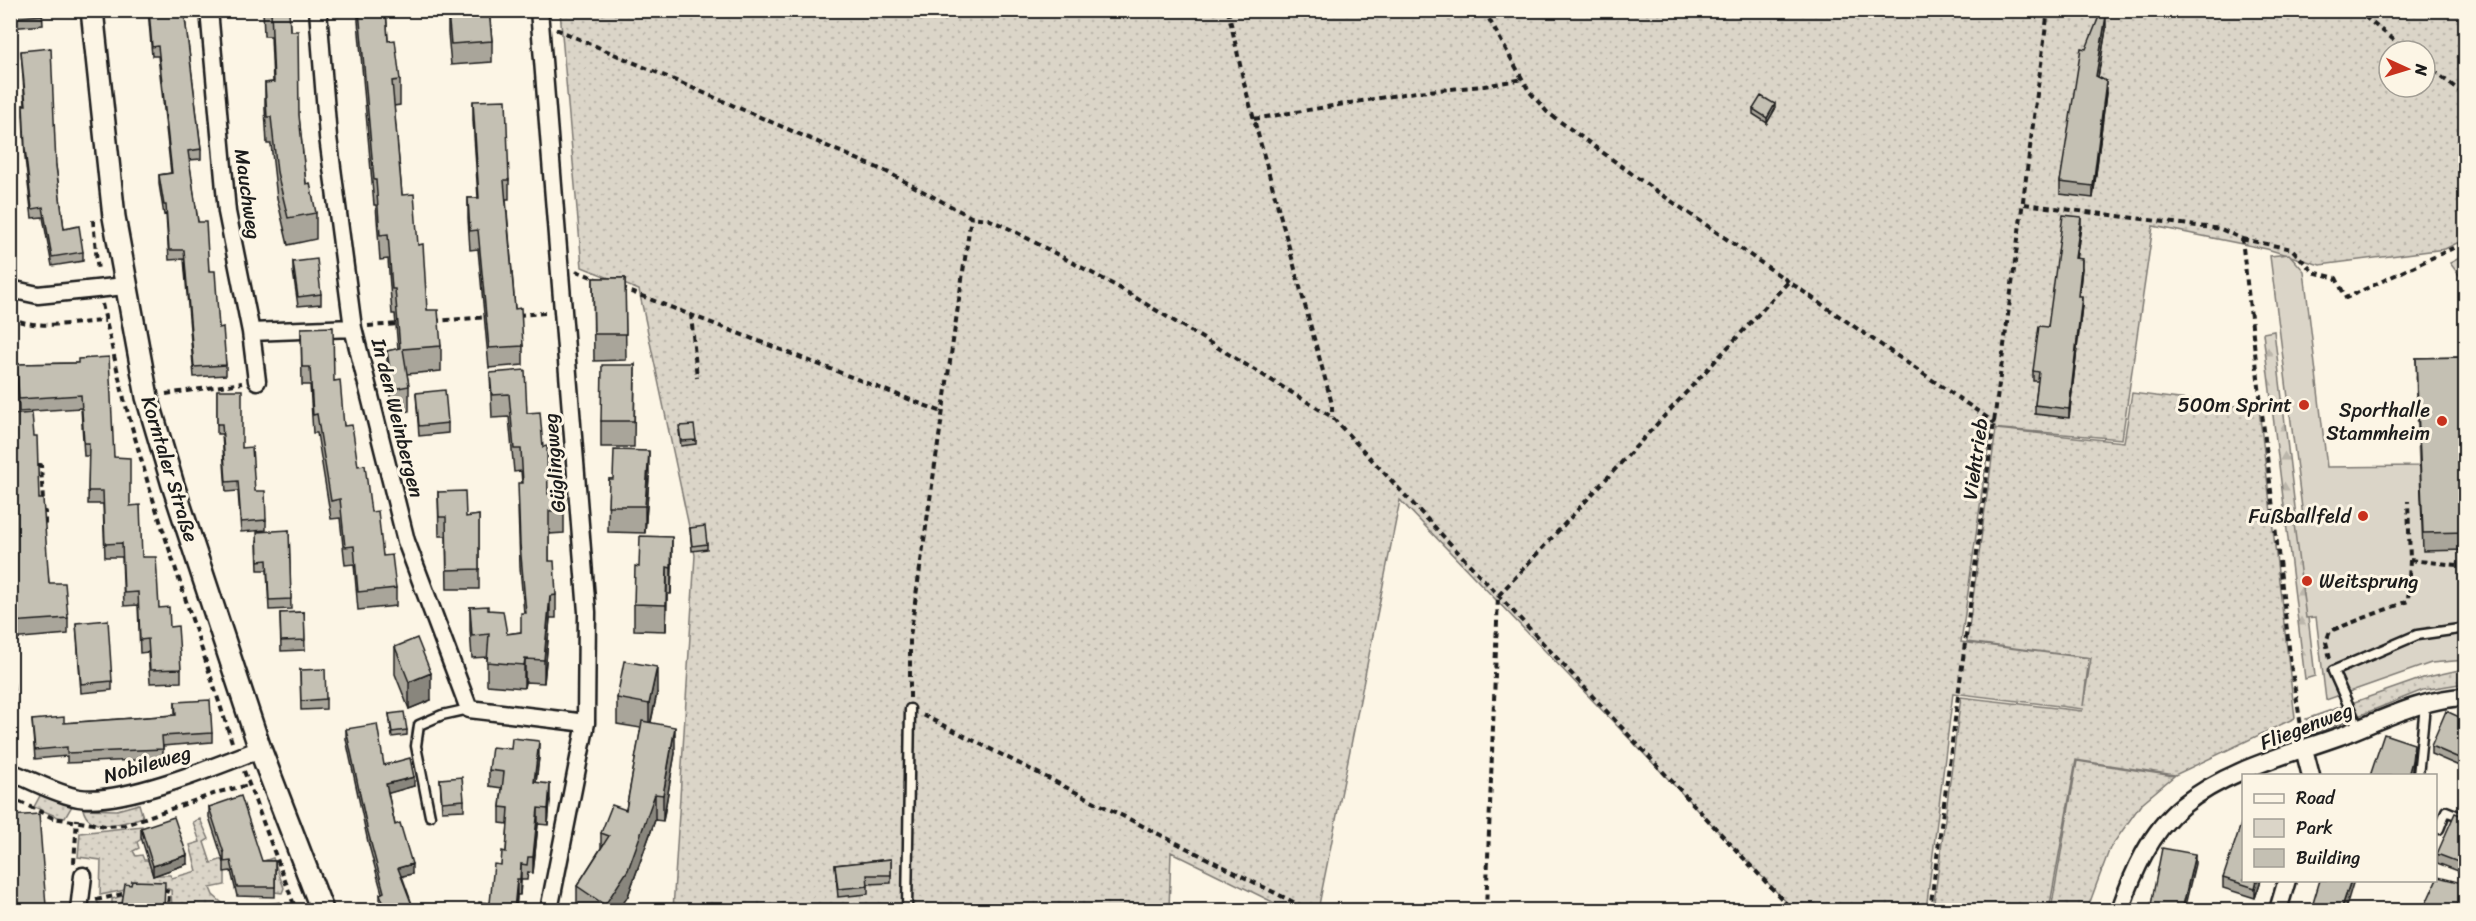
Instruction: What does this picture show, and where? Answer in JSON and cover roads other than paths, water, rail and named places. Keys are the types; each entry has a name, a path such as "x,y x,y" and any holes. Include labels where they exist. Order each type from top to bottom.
{"street":[{"name":"Korntaler Straße","path":"92,10 114,217 147,397 173,485 260,749 322,910"},
{"name":"Mauchweg","path":"209,10 227,212 251,332 257,381"},
{"name":"In den Weinbergen","path":"318,10 328,137 353,328 406,541 469,709"},
{"name":"Güglingweg","path":"540,17 587,612 586,723 549,910"},
{"path":"10,289 39,296 125,286"},
{"path":"251,332 353,328"},
{"name":"Fliegenweg","path":"2120,910 2141,859 2160,830 2181,807 2216,783 2304,748 2425,705 2466,697"},
{"path":"469,709 586,723"},
{"path":"2304,748 2310,774"},
{"name":"Nobileweg","path":"10,772 78,798 102,800 155,786 260,749"},
{"path":"79,910 83,876"},
{"path":"2278,910 2286,882"}],"lane":[{"path":"2359,729 2333,670 2417,635 2466,628"},
{"path":"2418,774 2425,705"},
{"path":"430,816 416,746 419,725 442,715 469,709"},
{"path":"907,910 910,709"},
{"path":"2439,830 2446,811 2466,819"}],"place":[{"name":"500m Sprint","path":"2304,405"},
{"name":"Sporthalle Stammheim","path":"2442,421"},
{"name":"Fußballfeld","path":"2363,516"},
{"name":"Weitsprung","path":"2307,581"}]}
